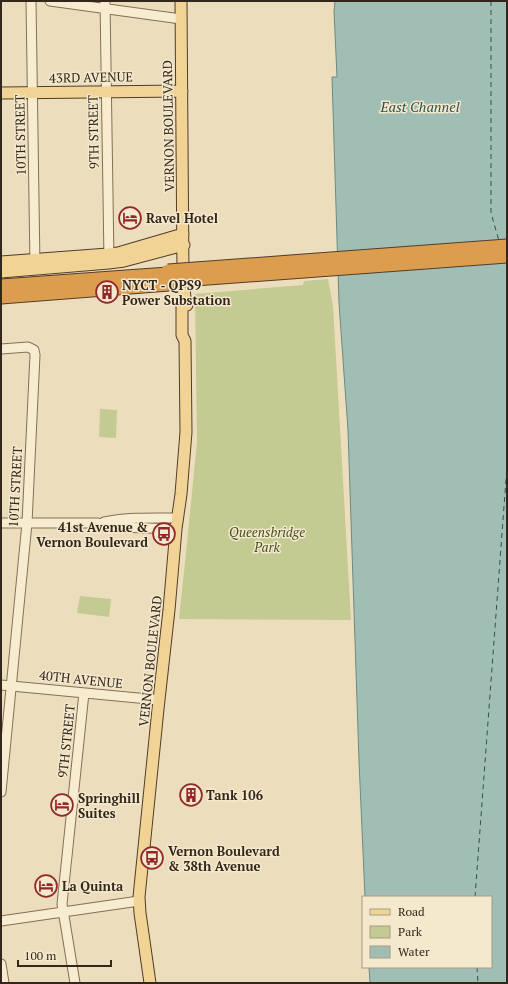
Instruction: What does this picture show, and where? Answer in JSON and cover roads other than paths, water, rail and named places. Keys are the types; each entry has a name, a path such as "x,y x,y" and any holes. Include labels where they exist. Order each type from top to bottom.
{"highway":[{"path":"1,284 507,246"},
{"path":"1,284 507,249"},
{"path":"1,297 507,256"},
{"path":"1,294 507,259"}],"main road":[{"name":"VERNON BOULEVARD","path":"150,983 140,918 139,901 176,530 181,494 186,432 185,341 182,334 182,307 185,298 183,239 181,1"},
{"name":"43RD AVENUE","path":"1,92 182,91"},
{"path":"1,262 35,264 108,259 118,253 183,239"},
{"path":"1,272 35,264"}],"street":[{"name":"10TH STREET","path":"31,1 35,264"},
{"path":"50,1 105,5 181,19"},
{"name":"9TH STREET","path":"105,5 108,259"},
{"name":"10TH STREET","path":"1,349 28,347 34,350 35,355 27,523 1,792"},
{"path":"97,524 118,519 148,517 178,518"},
{"path":"1,523 97,524 118,527 176,530"},
{"name":"40TH AVENUE","path":"1,685 159,700"},
{"name":"9TH STREET","path":"75,983 62,904 84,693"},
{"path":"1,921 139,901"},
{"path":"1,964 4,983"}],"water":[{"name":"East Channel","path":"335,1 507,1 507,983 370,983 369,968 492,968 492,896 365,896 348,430 339,303 332,77 337,77 334,11"}],"place":[{"name":"Ravel Hotel","path":"130,218"},
{"name":"NYCT - QPS9 Power Substation","path":"107,292"},
{"name":"41st Avenue & Vernon Boulevard","path":"164,534"},
{"name":"Tank 106","path":"191,795"},
{"name":"Springhill Suites","path":"62,805"},
{"name":"Vernon Boulevard & 38th Avenue","path":"152,858"},
{"name":"La Quinta","path":"46,886"}],"park label":[{"name":"Queensbridge Park","path":"267,540"}]}
